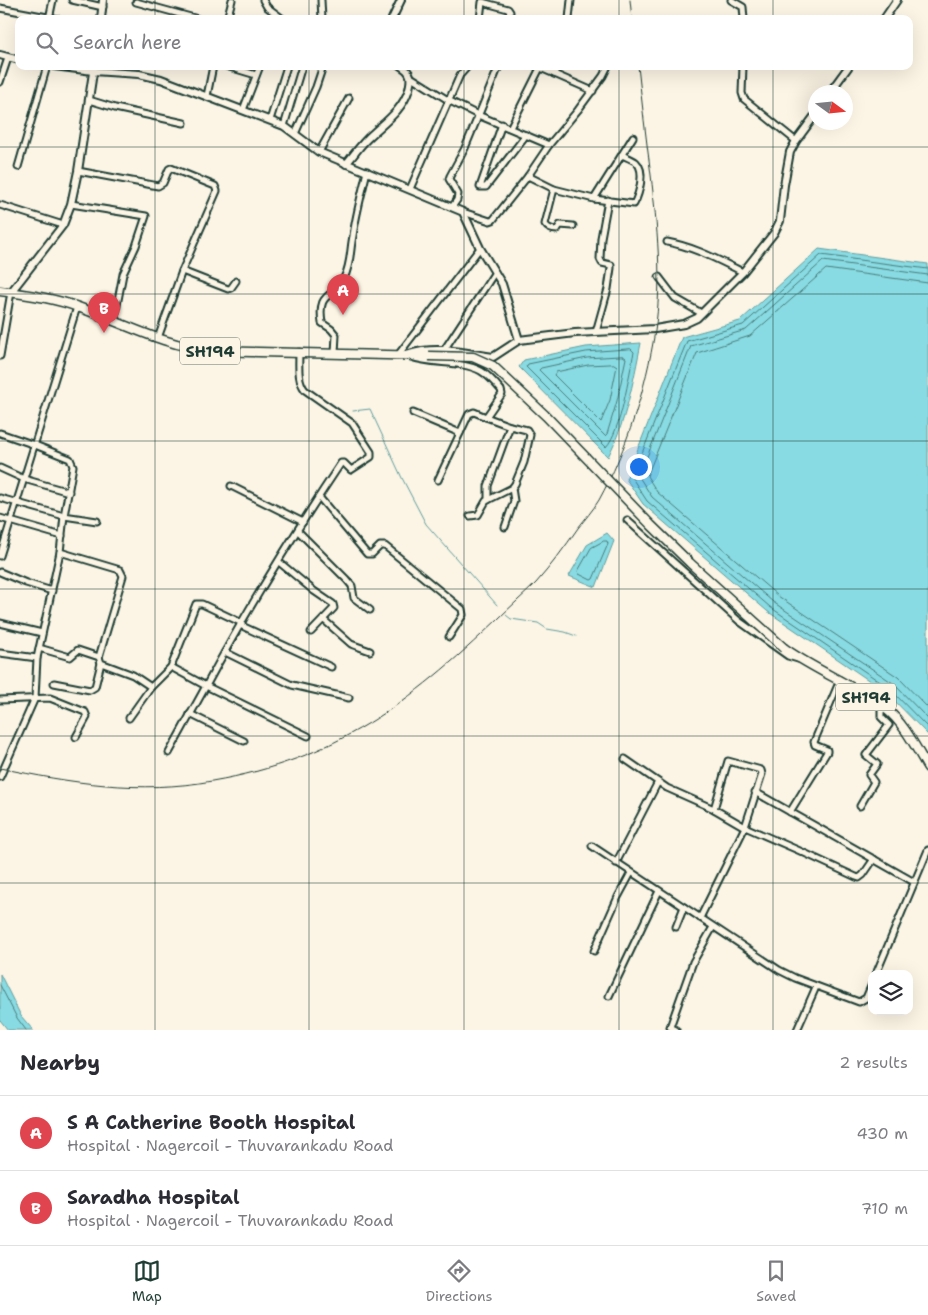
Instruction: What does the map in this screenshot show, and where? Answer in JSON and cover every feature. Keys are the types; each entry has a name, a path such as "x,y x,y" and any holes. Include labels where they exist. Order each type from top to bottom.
{"main road":[{"name":"SH194","path":"0,291 50,299 77,306 158,338 193,349 207,351 473,357 493,366 546,416 690,564 784,648 800,660 840,680 886,709 905,730 928,768"}],"street":[{"path":"50,15 54,0"},
{"path":"72,0 103,3"},
{"path":"228,15 232,0"},
{"path":"263,0 267,7 276,15"},
{"path":"321,0 322,15"},
{"path":"394,15 401,0"},
{"path":"570,15 571,0"},
{"path":"731,0 743,7 744,15"},
{"path":"887,15 898,0"},
{"path":"136,2 183,15"},
{"path":"480,15 482,2 508,9 510,15"},
{"path":"0,8 34,15"},
{"path":"0,55 15,59"},
{"path":"0,82 8,58"},
{"path":"18,168 46,70"},
{"path":"0,356 11,292 63,224 71,204 94,70"},
{"path":"102,70 149,76 270,120 284,126 319,152 463,212 492,220 528,176 549,145 592,91 605,70"},
{"path":"207,96 212,70"},
{"path":"239,70 256,75"},
{"path":"243,110 258,70"},
{"path":"270,120 286,70"},
{"path":"284,126 301,70"},
{"path":"295,134 322,70"},
{"path":"407,70 411,77 448,100 549,145"},
{"path":"410,189 448,100 464,70"},
{"path":"452,207 457,200 458,194 449,179 465,148 497,70"},
{"path":"510,128 537,70"},
{"path":"545,70 592,91"},
{"path":"554,74 556,70"},
{"path":"743,70 742,93 744,99 796,141"},
{"path":"835,85 846,70"},
{"path":"346,164 366,140 398,111 406,96 411,77"},
{"path":"319,152 349,98"},
{"path":"89,100 115,108 184,123"},
{"path":"502,124 480,187 486,187 526,135"},
{"path":"402,356 424,350 444,350 493,357 519,340 574,333 655,329 684,324 697,318 743,272 766,245 780,222 790,152 808,125"},
{"path":"594,199 633,137"},
{"path":"528,176 554,189 594,199 632,204 635,202 641,177 636,162 622,154"},
{"path":"78,171 158,186 163,183 171,168 215,186 217,191 182,271 158,338"},
{"path":"335,353 336,335 322,323 323,301 344,278 349,266 358,209 367,171"},
{"path":"554,189 544,224 553,230 558,230 562,224 573,226"},
{"path":"596,332 608,289 611,268 611,264 602,262 600,259 608,200"},
{"path":"71,204 146,216 136,246 123,274 114,321"},
{"path":"0,205 63,224"},
{"path":"463,212 480,248 502,284 519,340"},
{"path":"667,242 699,250 743,272"},
{"path":"402,356 480,248"},
{"path":"182,271 228,288 231,288 236,281"},
{"path":"444,350 495,272"},
{"path":"659,277 675,298 701,313"},
{"path":"0,556 77,306"},
{"path":"0,314 8,312"},
{"path":"169,754 241,624 341,463 344,463 351,470 370,459 372,455 352,424 302,386 300,382 298,352"},
{"path":"402,356 423,362 468,367 483,372 502,392 486,417"},
{"path":"438,480 471,413 474,412 526,430 530,435 522,468 512,488 514,501 505,527"},
{"path":"413,413 460,433"},
{"path":"488,500 488,486 510,426"},
{"path":"0,433 70,459 73,466 60,552 37,658 35,698 0,777"},
{"path":"0,468 24,479 69,492"},
{"path":"231,486 303,522"},
{"path":"470,516 478,515 488,500 512,488"},
{"path":"319,496 367,554 372,554 380,546 385,546 462,609 463,615 449,636"},
{"path":"0,498 64,516 98,521"},
{"path":"0,518 62,536"},
{"path":"627,520 739,621 788,656 800,660"},
{"path":"298,531 347,580 352,586 354,598 370,610"},
{"path":"54,683 90,690 93,690 95,687 101,663 99,657 123,576 120,570 60,552"},
{"path":"279,562 333,604 334,608 311,632"},
{"path":"0,572 52,591"},
{"path":"129,718 151,687 171,667 197,603 331,667"},
{"path":"324,620 351,644 370,651"},
{"path":"0,623 42,633"},
{"path":"39,648 70,657 78,650 99,657"},
{"path":"225,652 292,685 349,698"},
{"path":"0,653 37,658"},
{"path":"101,663 134,675 151,687"},
{"path":"171,667 308,736"},
{"path":"790,812 827,752 827,750 815,745 814,742 840,680"},
{"path":"0,700 50,698 85,712 87,717 76,737"},
{"path":"860,806 874,782 869,775 877,764 866,755 889,725 881,717 881,706"},
{"path":"190,714 244,741"},
{"path":"626,759 667,788 714,809 745,827 856,878 862,876 874,859"},
{"path":"700,918 745,827 762,774 761,770 728,761 714,809"},
{"path":"616,863 658,782"},
{"path":"755,792 914,882"},
{"path":"592,846 779,970 816,987 859,1002 866,998 868,993"},
{"path":"878,970 928,850"},
{"path":"594,951 631,873"},
{"path":"610,996 659,891"},
{"path":"676,926 684,907"},
{"path":"676,1030 670,1027 693,962 713,927"},
{"path":"797,1030 816,987"}],"water":[{"path":"819,249 928,264 928,735 886,692 767,611 643,504 626,479 682,337 740,321"},
{"path":"641,343 632,387 620,430 608,457 519,367 524,360 586,347"},
{"path":"607,533 614,541 596,587 569,576 587,545"},
{"path":"0,974 21,1016 33,1030 8,1030 0,1020"}],"waterway":[{"path":"353,411 370,409 426,524 497,605"},
{"path":"506,615 511,619 538,623 547,629 576,636"}],"railway":[{"path":"630,0 632,15"},
{"path":"0,768 79,782 132,787 158,787 212,781 296,759 333,743 368,724 401,702 465,649 536,583 599,500 627,439 641,396 651,353 657,312 659,273 657,233 638,70"}],"place":[{"name":"S A Catherine Booth Hospital","path":"343,315"},
{"name":"Saradha Hospital","path":"104,333"}]}
